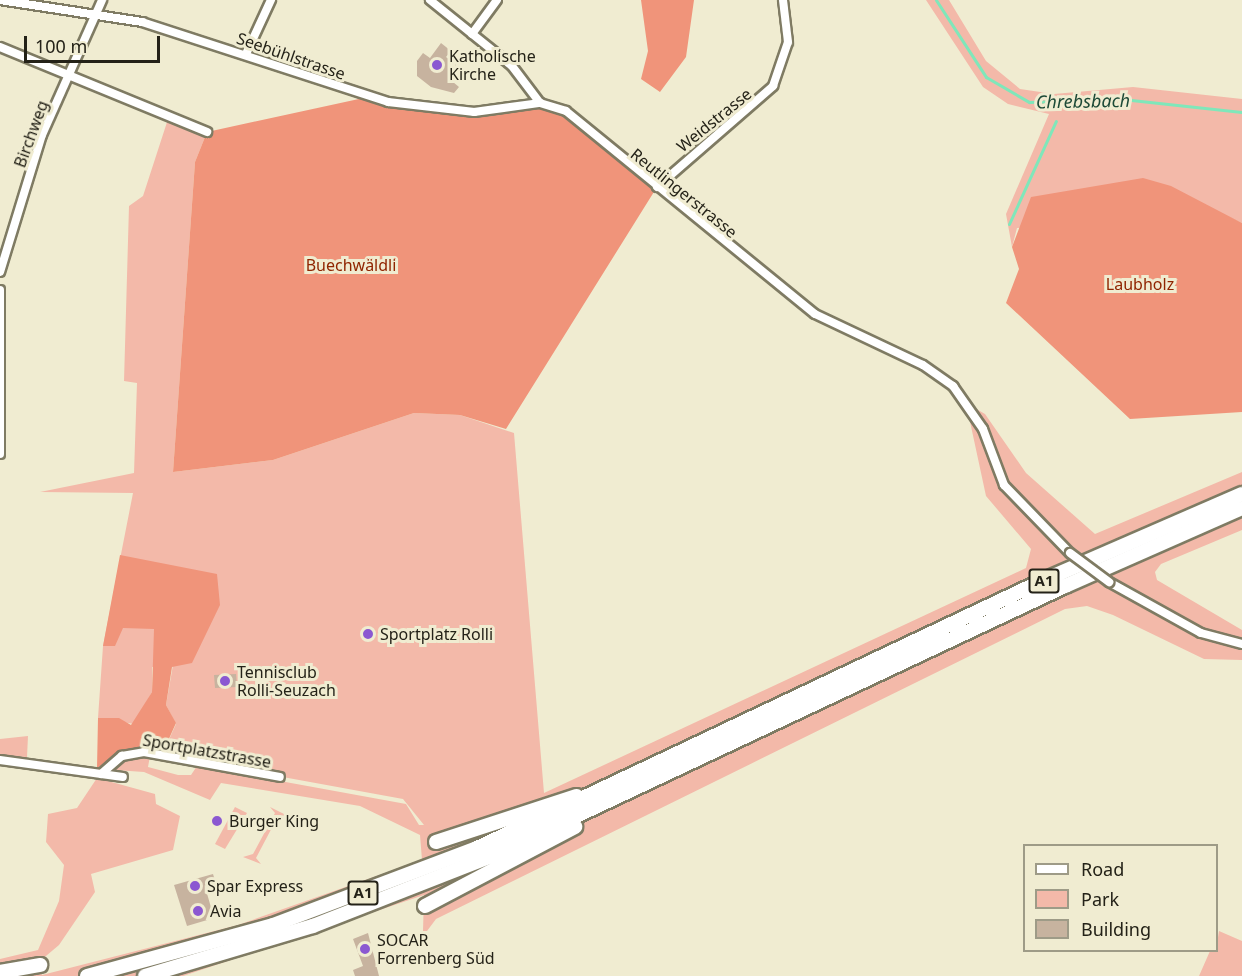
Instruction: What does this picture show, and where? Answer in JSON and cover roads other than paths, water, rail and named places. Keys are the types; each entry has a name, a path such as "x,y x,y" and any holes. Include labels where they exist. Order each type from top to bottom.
{"highway":[{"name":"A1","path":"87,976 220,942 349,899 628,782 1042,581 1242,494"},
{"name":"A1","path":"145,976 370,905 610,804 1004,614 1242,508"},
{"name":"A1","path":"436,842 628,782"},
{"name":"A1","path":"425,906 542,849 610,804"},
{"path":"0,972 40,965"}],"street":[{"name":"Birchweg","path":"0,272 29,180 69,75 102,0"},
{"path":"246,54 271,0"},
{"path":"430,0 512,66 540,103"},
{"path":"472,34 496,0"},
{"name":"Weidstrasse","path":"657,187 773,86 788,42 783,0"},
{"name":"Seebühlstrasse","path":"0,1 96,14 246,54 395,103 474,112 540,103"},
{"path":"0,47 207,132"},
{"name":"Reutlingerstrasse","path":"540,103 566,111 814,314 944,379 983,429 1004,485 1070,554 1109,582 1201,633 1242,644"},
{"path":"0,290 0,454"},
{"name":"Sportplatzstrasse","path":"101,774 122,756 144,752 280,777"},
{"path":"0,760 123,777"}],"waterway":[{"name":"Chrebsbach","path":"936,0 986,77 1029,102 1122,99 1242,112"},
{"path":"1009,224 1056,121"}],"place":[{"name":"Katholische Kirche","path":"437,65"},
{"name":"Sportplatz Rolli","path":"368,634"},
{"name":"Tennisclub Rolli-Seuzach","path":"225,681"},
{"name":"Burger King","path":"217,821"},
{"name":"Spar Express","path":"195,886"},
{"name":"Avia","path":"198,911"},
{"name":"SOCAR Forrenberg Süd","path":"365,949"}],"park label":[{"name":"Buechwäldli","path":"351,265"},
{"name":"Laubholz","path":"1140,284"}]}
